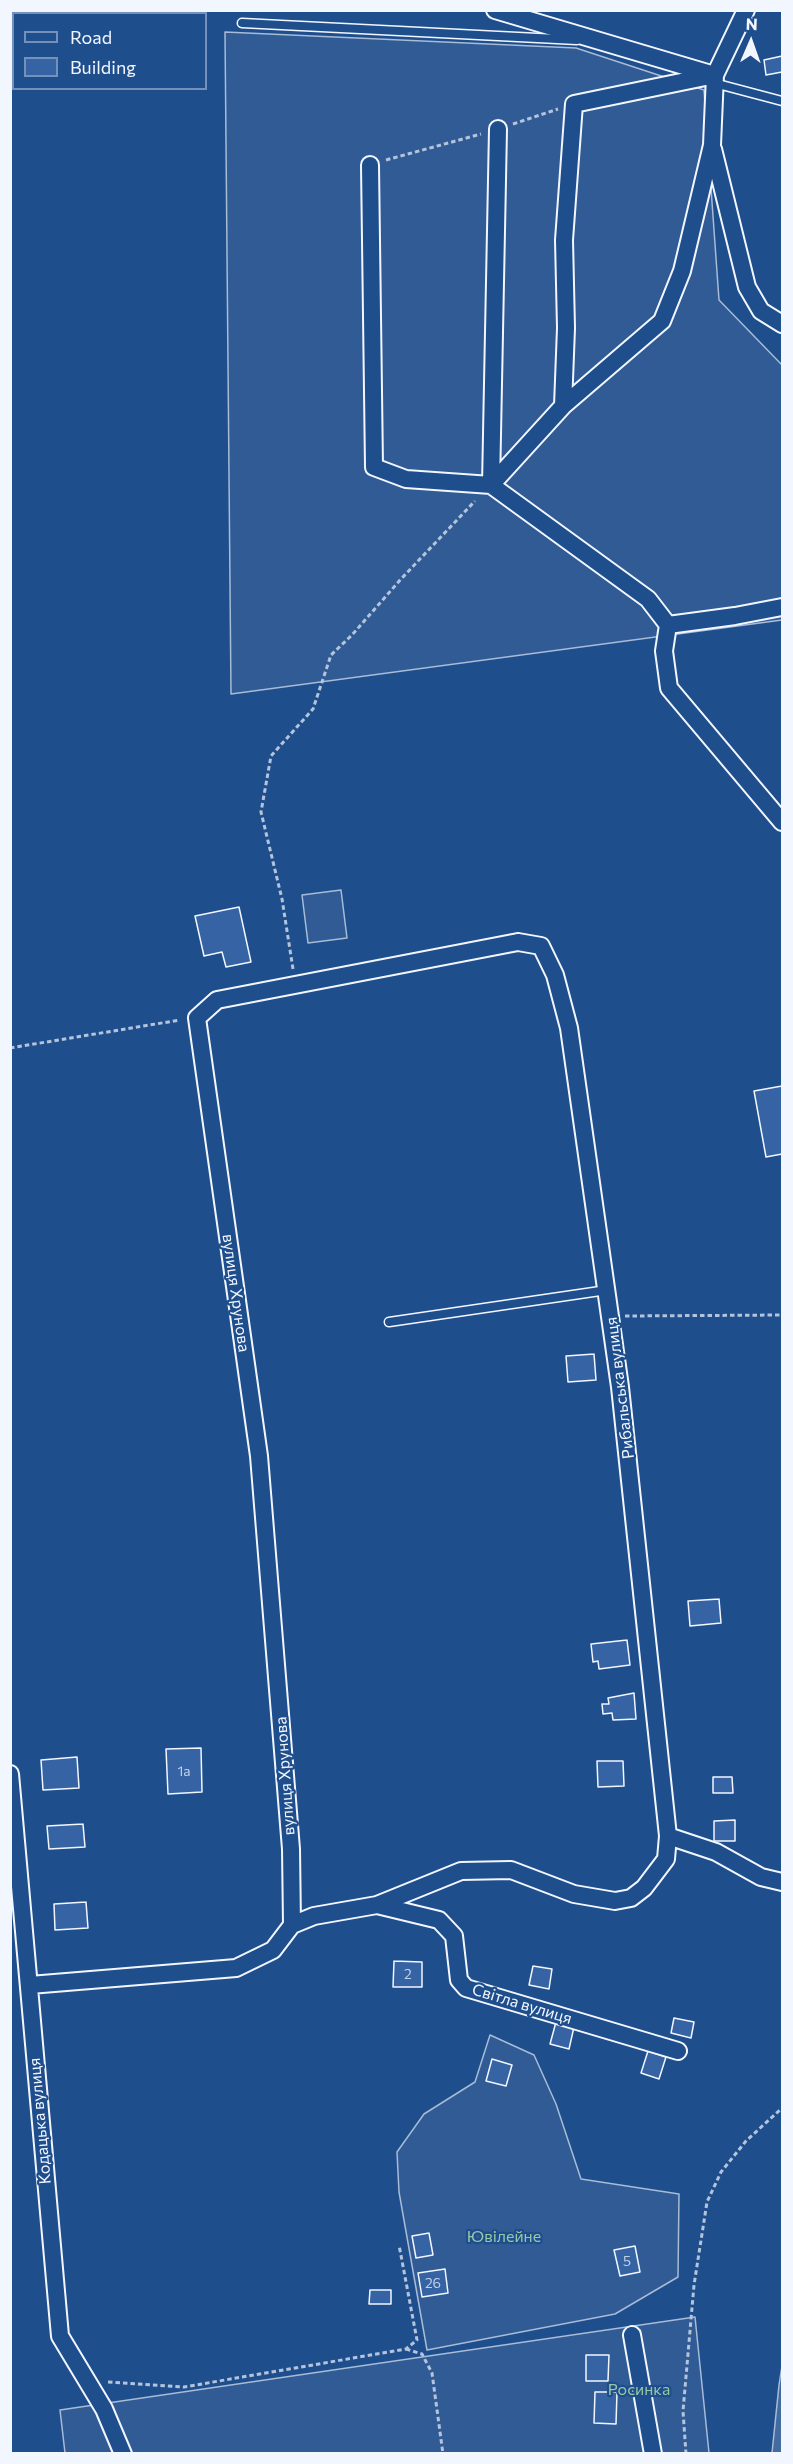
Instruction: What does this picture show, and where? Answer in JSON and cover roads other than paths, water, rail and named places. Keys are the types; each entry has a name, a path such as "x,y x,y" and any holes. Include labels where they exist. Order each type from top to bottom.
{"street":[{"path":"495,10 714,79"},
{"path":"491,485 563,406 662,321 681,271 712,145 714,79 746,10"},
{"path":"563,406 566,328 564,240 574,104 714,79"},
{"path":"491,485 498,129"},
{"path":"712,145 747,286 761,311 783,324"},
{"path":"370,165 375,467 406,479 491,485 648,599 668,625 664,651 669,688 783,822"},
{"path":"668,625 783,607"},
{"name":"Рибальська вулиця","path":"197,1018 217,999 518,942 542,946 555,975 569,1028 611,1316 639,1553 668,1836 666,1860 644,1888 631,1898 615,1901 574,1894 511,1870 461,1871 377,1905 314,1916 292,1926"},
{"name":"вулиця Хрунова","path":"197,1018 259,1456 291,1849 292,1926"},
{"name":"Кодацька вулиця","path":"10,1774 30,1985 33,2054 60,2336 104,2409 123,2454"},
{"path":"668,1836 716,1852 761,1877 783,1882"},
{"name":"Світла вулиця","path":"377,1905 440,1920 454,1936 459,1980 466,1988 678,2051"},
{"path":"30,1985 236,1968 273,1950 292,1926"},
{"path":"632,2335 653,2454"}],"lane":[{"path":"242,24 601,42"},
{"path":"714,79 783,100"},
{"path":"389,1322 607,1290"}],"park label":[{"name":"Ювілейне","path":"504,2237"},
{"name":"Росинка","path":"639,2390"}]}
